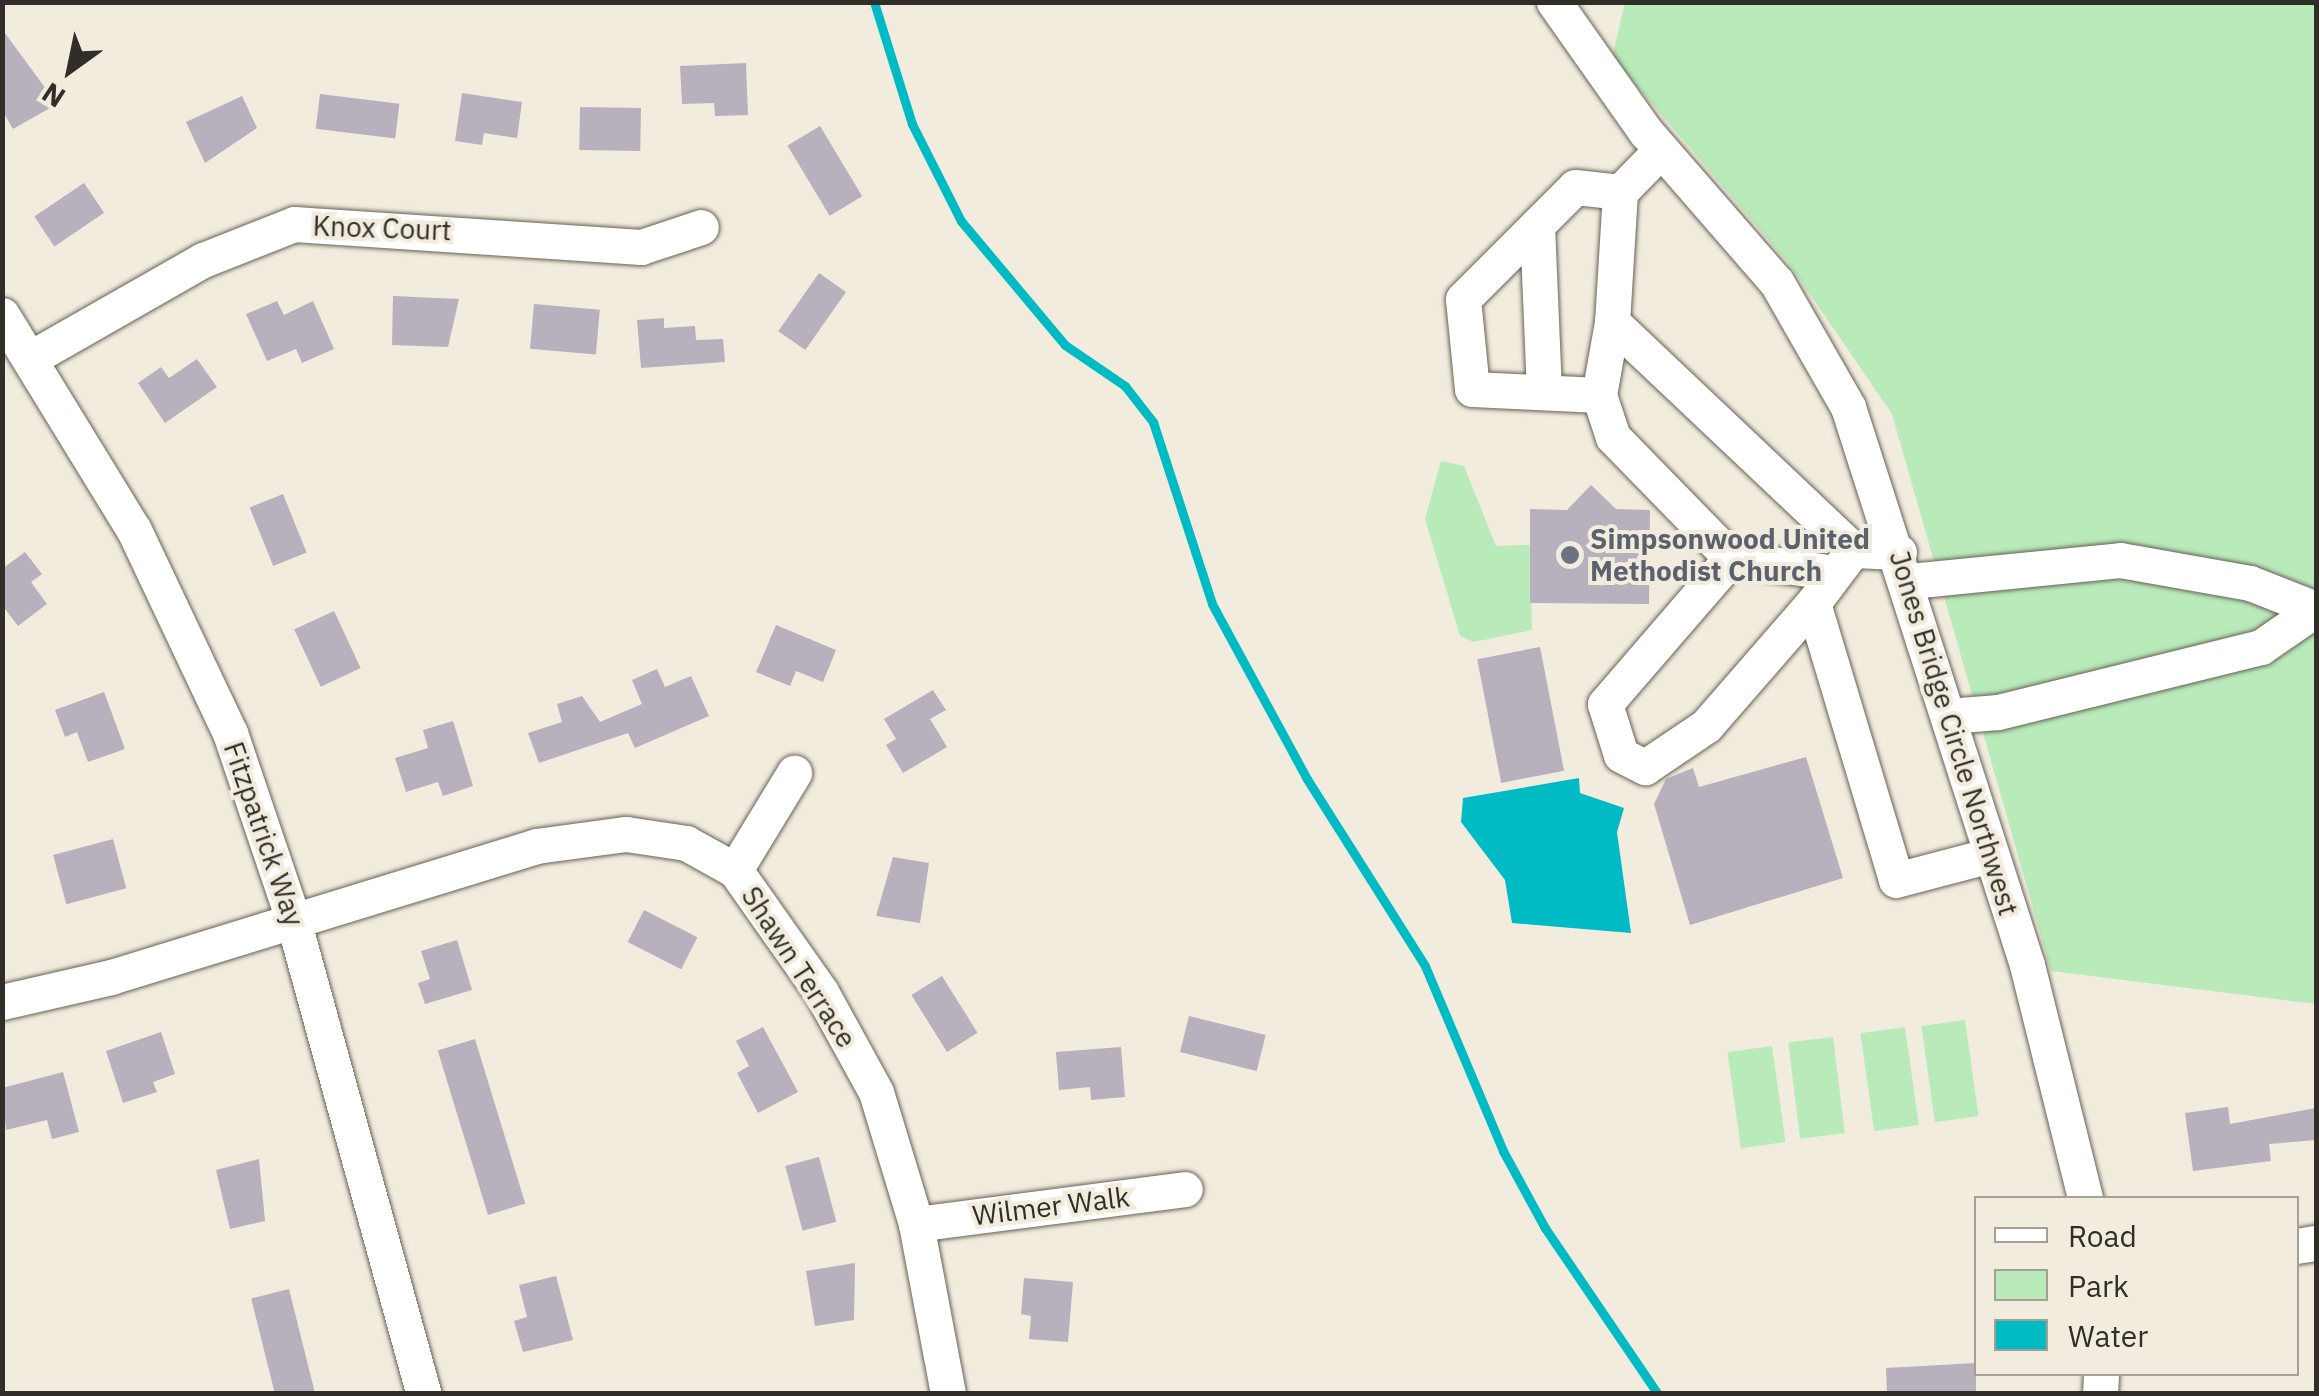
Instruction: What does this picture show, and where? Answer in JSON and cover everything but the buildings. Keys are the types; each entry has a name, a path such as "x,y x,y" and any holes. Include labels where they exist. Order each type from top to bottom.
{"street":[{"name":"Jones Bridge Circle Northwest","path":"1554,2 1661,150 1777,283 1848,407 1904,566 1991,855 2084,1196"},
{"path":"1661,150 1620,192 1612,322 1599,394 1613,437 1731,558 1904,566 2120,560 2250,583 2316,609"},
{"path":"1599,394 1472,389 1463,299 1575,187 1620,192"},
{"name":"Knox Court","path":"32,358 203,260 294,224 640,247 701,228"},
{"path":"1537,226 1544,392"},
{"name":"Fitzpatrick Way","path":"2,315 32,358 134,530 230,734 292,916 424,1394"},
{"path":"1612,322 1844,561"},
{"path":"1731,558 1605,704 1622,755 1645,766 1706,726 1813,603 1844,561"},
{"path":"1813,603 1896,880 1991,855"},
{"path":"1948,716 1998,712 2261,647 2316,609"},
{"path":"735,870 794,774"},
{"name":"Shawn Terrace","path":"2,1002 111,977 292,916 536,846 626,834 686,842 735,870 821,992 876,1092 916,1224 948,1394"},
{"name":"Wilmer Walk","path":"916,1224 1186,1189"}],"green space":[{"path":"1625,3 2316,3 2316,1004 2051,971 1892,414 1790,265 1612,57"},
{"path":"1441,461 1464,466 1496,546 1530,545 1532,630 1473,642 1460,636 1425,519"},
{"path":"1965,1020 1978,1116 1935,1122 1921,1026"},
{"path":"1905,1027 1919,1125 1874,1131 1860,1033"},
{"path":"1833,1037 1845,1133 1800,1139 1788,1042"},
{"path":"1772,1046 1785,1142 1741,1148 1727,1052"}],"water":[{"path":"1579,778 1580,793 1624,808 1617,832 1631,933 1512,923 1505,880 1461,822 1463,798"}],"waterway":[{"path":"874,2 912,124 961,221 1065,345 1125,386 1153,422 1212,604 1307,779 1425,966 1503,1151 1545,1228 1658,1394"}],"place":[{"name":"Simpsonwood United Methodist Church","path":"1570,555"}]}
